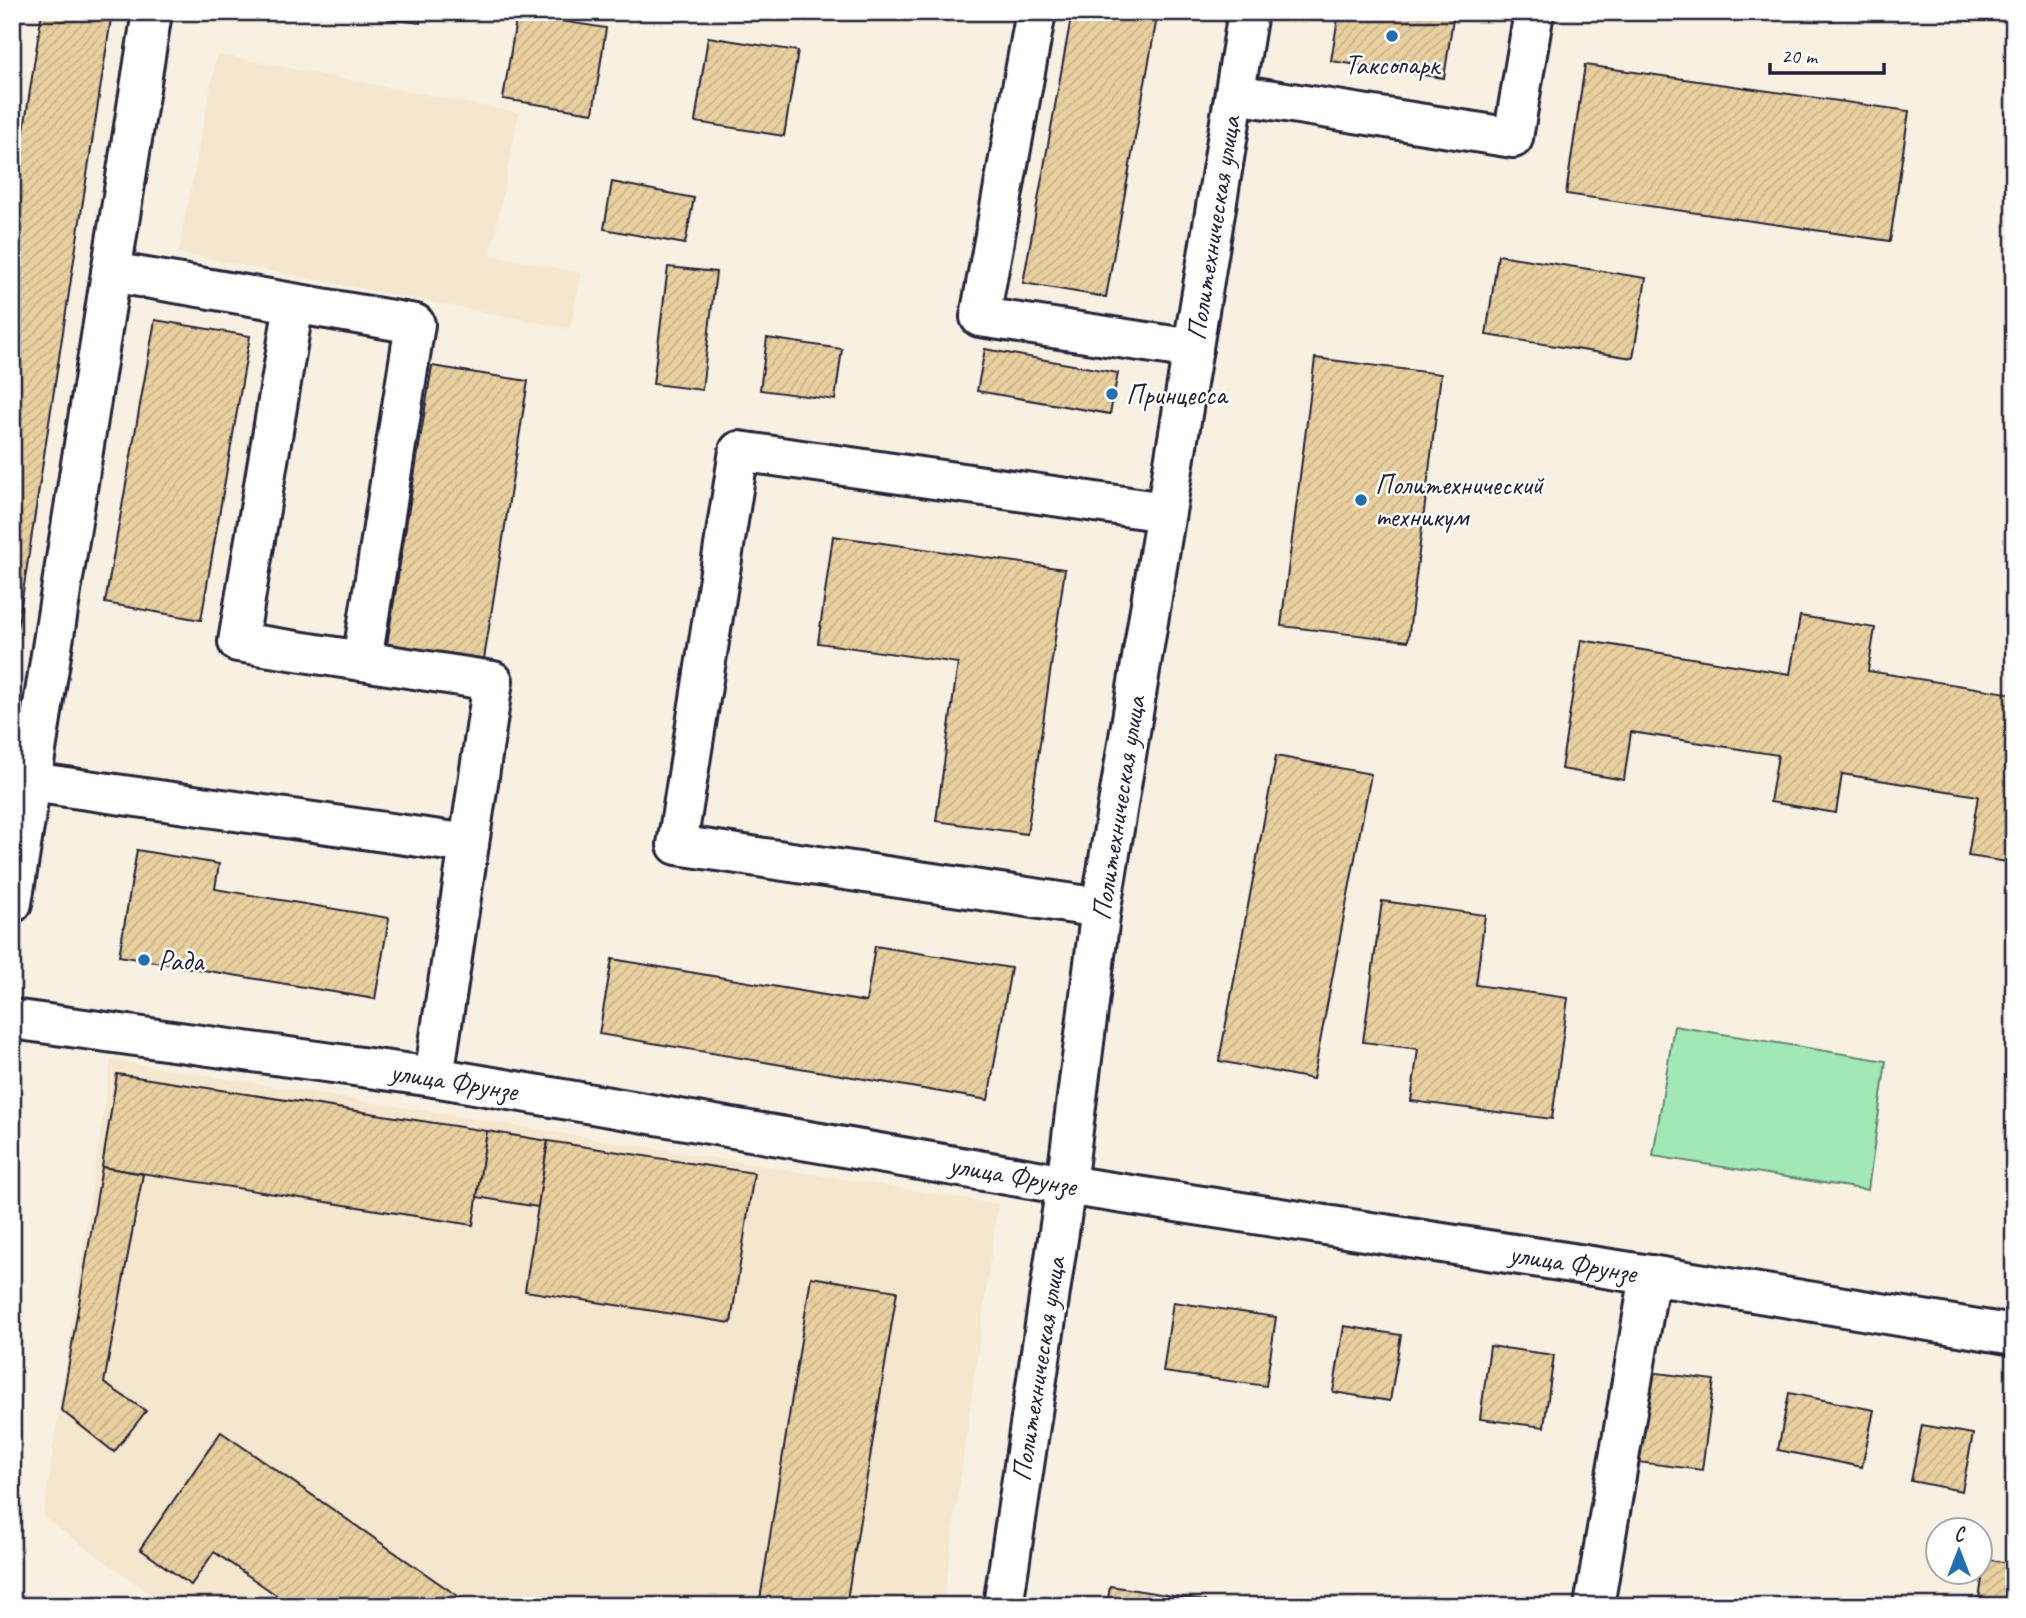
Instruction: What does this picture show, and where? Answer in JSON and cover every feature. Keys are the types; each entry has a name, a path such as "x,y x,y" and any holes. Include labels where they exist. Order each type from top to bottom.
{"street":[{"path":"12,903 152,12"},
{"path":"1036,12 980,317 1193,348"},
{"name":"Политехническая улица","path":"1003,1606 1066,1185 1101,908 1248,12"},
{"path":"1235,94 1513,138 1534,12"},
{"path":"111,272 415,324 362,661"},
{"path":"294,303 238,642 493,681 434,1077"},
{"path":"1101,908 677,845 739,451 1165,512"},
{"path":"31,782 469,844"},
{"name":"улица Фрунзе","path":"12,1019 434,1077 1066,1185 1650,1275 2014,1335"},
{"path":"1594,1606 1650,1275"}],"shaded area":[{"path":"217,54 519,113 491,255 582,273 570,329 178,253"},
{"path":"111,1060 998,1204 943,1606 167,1606 43,1517"}],"green space":[{"path":"1674,1026 1886,1061 1868,1190 1653,1156"}],"building":[{"path":"42,12 112,12 12,664 12,208"},
{"path":"388,12 421,12 420,23 388,19"},
{"path":"1072,12 1158,12 1106,297 1023,283"},
{"name":"Таксопарк","path":"1339,12 1454,12 1444,78 1331,61"},
{"path":"517,14 606,28 593,113 503,99"},
{"path":"708,37 798,51 784,136 695,122"},
{"path":"1585,65 1909,111 1890,241 1566,194"},
{"path":"612,182 694,198 685,244 604,229"},
{"path":"1498,255 1646,278 1633,358 1486,335"},
{"path":"668,267 716,272 702,390 653,384"},
{"path":"155,320 250,336 201,620 105,603"},
{"path":"767,338 842,349 835,400 760,390"},
{"path":"985,349 1118,373 1110,414 977,391"},
{"name":"Политехнический техникум","path":"1315,358 1441,374 1408,641 1281,626"},
{"path":"432,366 528,381 484,659 387,644"},
{"path":"833,536 1065,569 1027,834 936,821 958,663 818,643"},
{"path":"1800,616 1875,628 1868,671 2014,694 2014,863 1968,856 1978,796 1842,774 1836,813 1770,802 1778,755 1631,732 1624,780 1561,769 1581,640 1790,674"},
{"path":"1276,756 1371,774 1313,1079 1219,1061"},
{"path":"137,850 219,864 215,889 389,918 375,999 119,956"},
{"path":"1382,901 1485,915 1476,985 1568,998 1552,1119 1411,1101 1418,1049 1363,1042"},
{"path":"875,946 1011,968 988,1100 599,1034 612,959 866,1002"},
{"path":"117,1074 487,1131 473,1225 102,1167"},
{"path":"487,1131 548,1141 538,1207 477,1197"},
{"path":"548,1141 754,1173 731,1323 525,1291"},
{"path":"102,1167 143,1174 104,1383 146,1411 114,1452 61,1410"},
{"path":"811,1277 897,1291 846,1606 759,1606"},
{"path":"1173,1302 1276,1317 1266,1386 1163,1372"},
{"path":"1344,1326 1401,1335 1390,1401 1333,1392"},
{"path":"1490,1346 1554,1355 1544,1427 1480,1419"},
{"path":"1641,1371 1714,1380 1702,1470 1629,1461"},
{"path":"1789,1393 1874,1410 1862,1467 1778,1450"},
{"path":"1922,1425 1973,1434 1962,1491 1911,1481"},
{"path":"221,1432 472,1606 292,1606 214,1552 191,1585 140,1549"},
{"path":"1994,1561 2014,1564 2014,1606 1978,1606 1981,1586 1994,1586"},
{"path":"1110,1586 1205,1601 1205,1606 1107,1606"},
{"path":"1627,1599 1674,1606 1626,1606"}],"place":[{"name":"Таксопарк","path":"1392,36"},
{"name":"Принцесса","path":"1112,394"},
{"name":"Политехнический техникум","path":"1361,500"},
{"name":"Рада","path":"144,960"}]}
